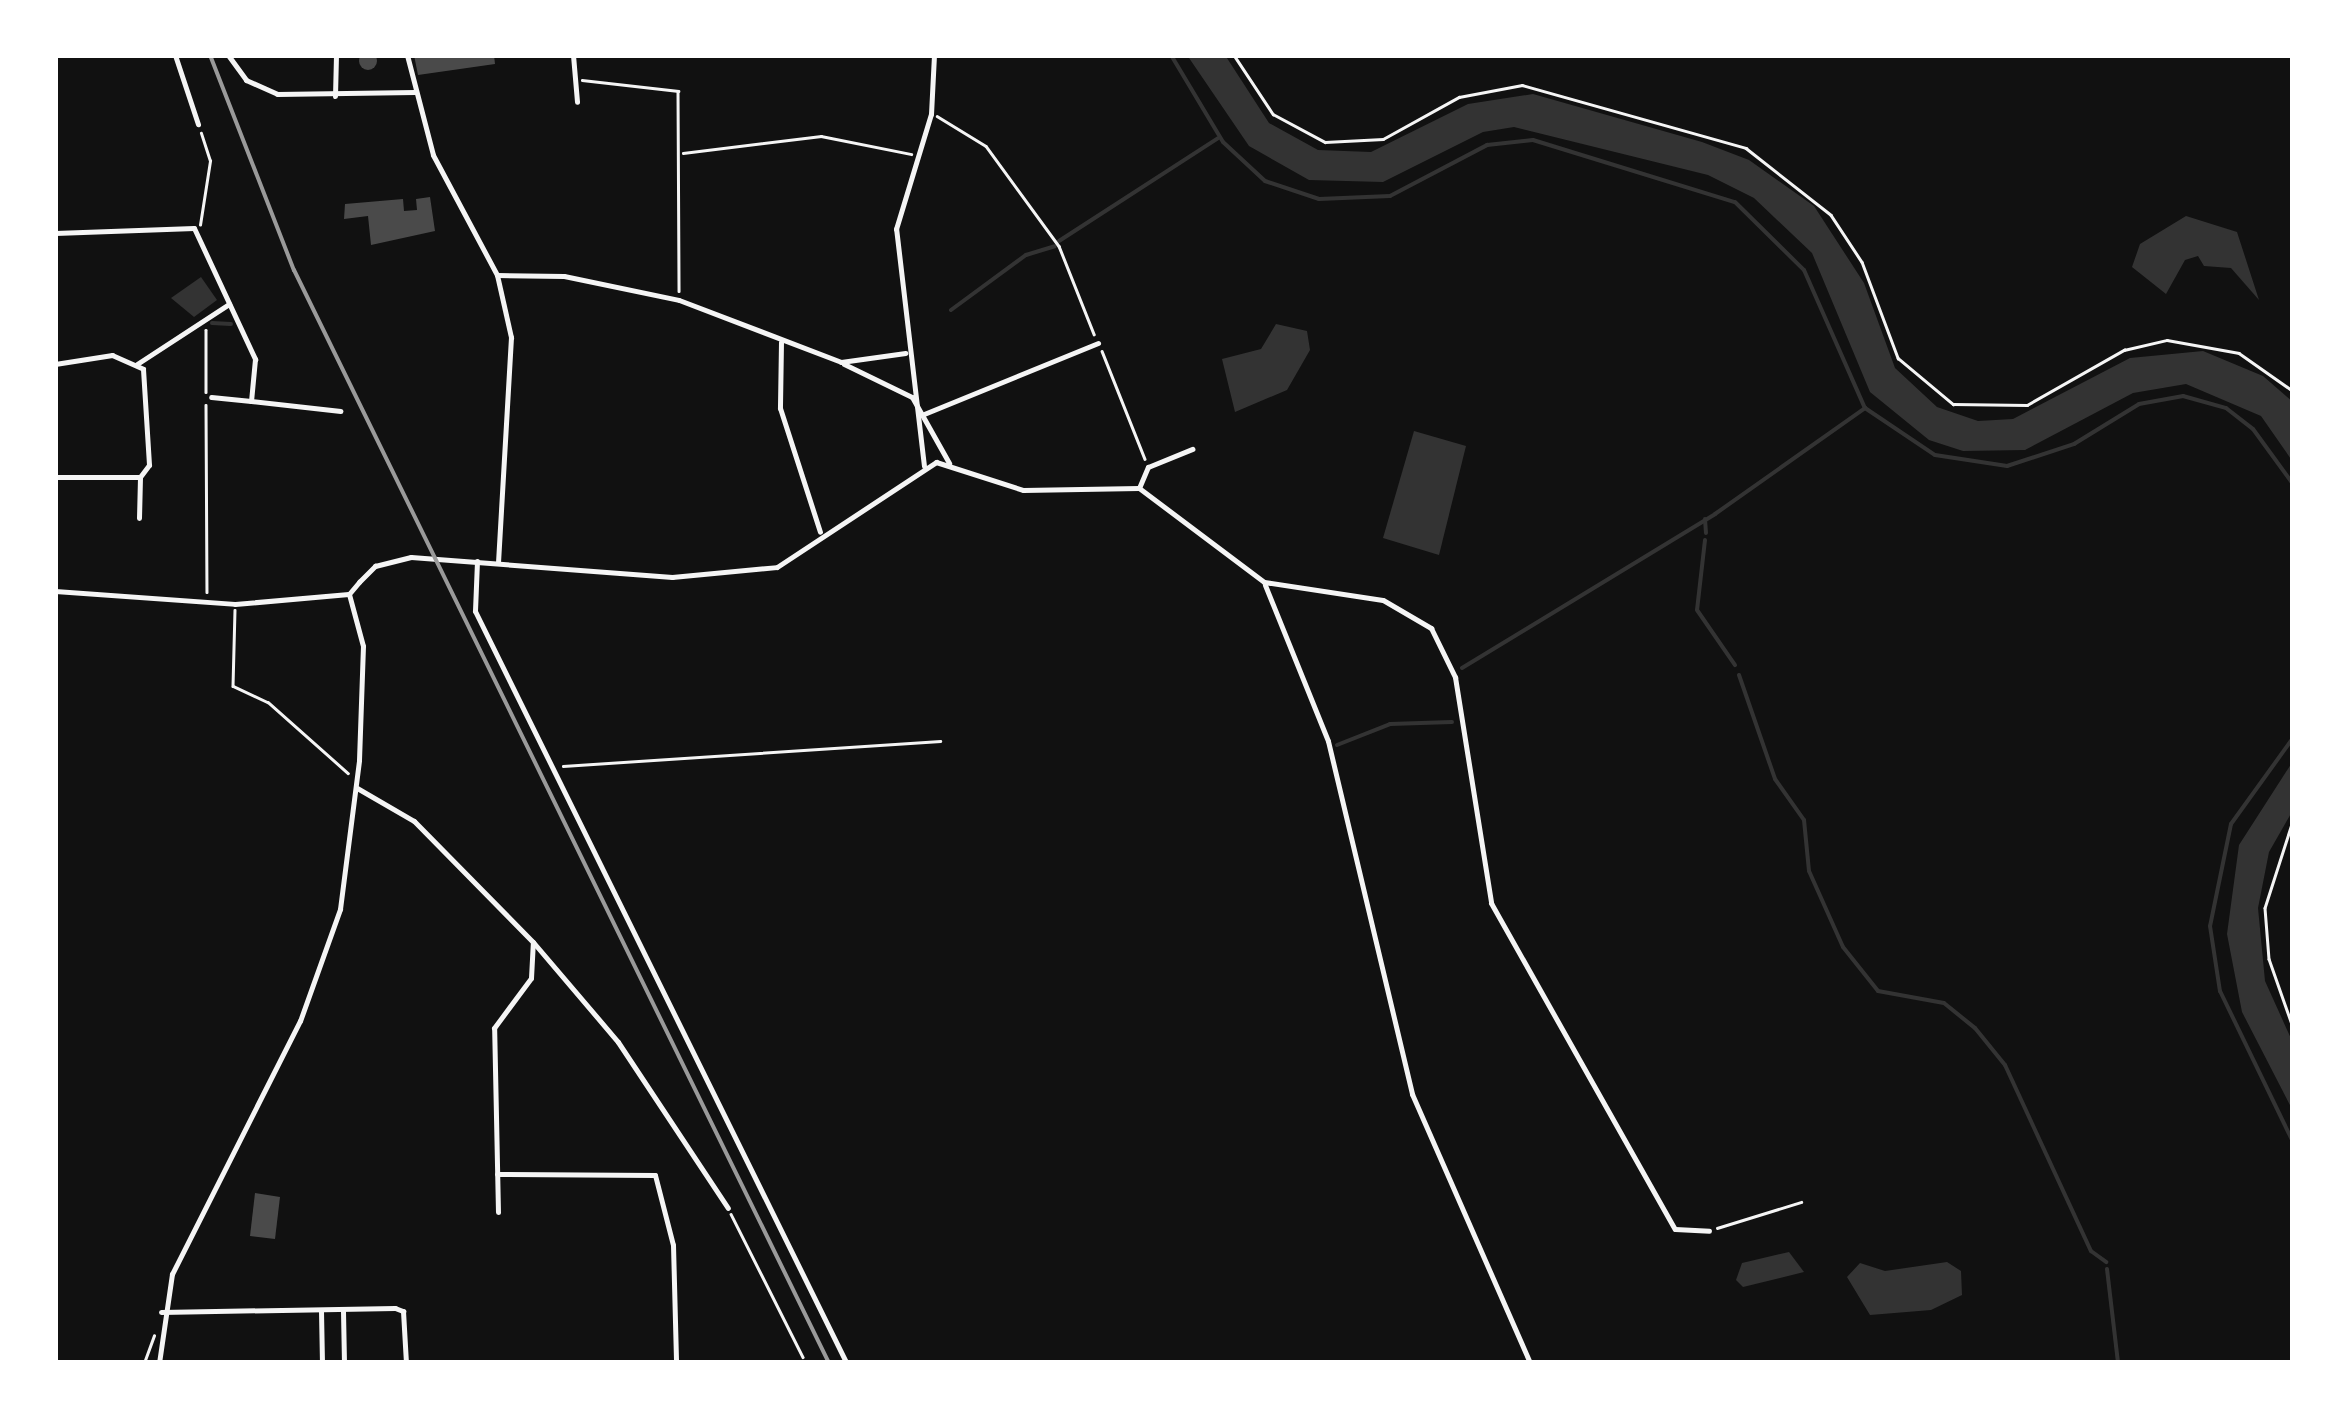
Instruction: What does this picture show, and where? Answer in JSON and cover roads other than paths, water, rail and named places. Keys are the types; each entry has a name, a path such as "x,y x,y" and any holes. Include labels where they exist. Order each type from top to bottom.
{"street":[{"path":"175,55 198,124"},
{"path":"228,55 246,80 278,94 415,92"},
{"path":"335,96 336,55"},
{"path":"406,55 433,154 497,275 514,382 498,563"},
{"path":"573,55 577,102"},
{"path":"924,466 905,353 896,229 913,154 931,114 934,55"},
{"path":"55,233 194,228 255,360 251,401"},
{"path":"497,275 564,276 679,300 842,362 912,397 949,463"},
{"path":"137,364 229,304"},
{"path":"781,342 780,408 820,532"},
{"path":"924,414 1098,343"},
{"path":"842,362 905,353"},
{"path":"55,364 112,355 137,364 148,387 148,465 140,477 139,518"},
{"path":"211,398 340,411"},
{"path":"1139,488 1148,466 1192,449"},
{"path":"55,591 207,604 349,594 384,562 477,562 704,577 777,568 820,532 924,466 949,463 1023,490 1139,488 1264,582 1383,600 1438,638 1455,677 1491,903 1675,1229 1709,1231"},
{"path":"55,477 140,477"},
{"path":"477,562 475,611 846,1362"},
{"path":"1264,582 1328,742 1412,1094 1530,1363"},
{"path":"159,1363 161,1312 322,968 346,882 358,776 364,646 349,594"},
{"path":"357,788 414,821 533,942 618,1042 728,1208"},
{"path":"498,1212 494,1028 531,978 533,942"},
{"path":"497,1174 655,1175 673,1245 676,1363"},
{"path":"343,1310 344,1363"},
{"path":"322,1311 322,1363"},
{"path":"161,1312 403,1312 406,1363"}],"lane":[{"path":"1234,55 1273,114 1325,142 1383,138 1459,97 1522,84 1746,148 1831,215 1862,262 1898,358 1953,404 2027,405 2124,350 2190,339 2249,358 2293,391"},
{"path":"2293,821 2265,908 2269,959 2293,1027"}],"waterway":[{"path":"1171,55 1223,142 1265,181 1319,199 1390,196 1487,145 1533,140 1735,202 1804,270 1865,408 1935,455 2007,466 2074,444 2139,404 2183,396 2226,408 2253,429 2293,484"},
{"path":"1059,241 1218,138"},
{"path":"951,310 1026,255 1055,246"},
{"path":"212,323 231,324"},
{"path":"1462,668 1715,514 1865,408"},
{"path":"1705,519 1706,533"},
{"path":"1705,540 1697,610 1735,665"},
{"path":"1739,675 1775,779 1804,820 1809,871 1843,947 1878,991 1944,1003 1975,1028 2005,1065 2091,1251 2106,1262"},
{"path":"1337,745 1390,724 1452,722"},
{"path":"2293,738 2231,824 2210,926 2220,991 2293,1142"},
{"path":"2107,1269 2118,1363"}],"railway":[{"path":"210,55 294,270 829,1363"}]}
